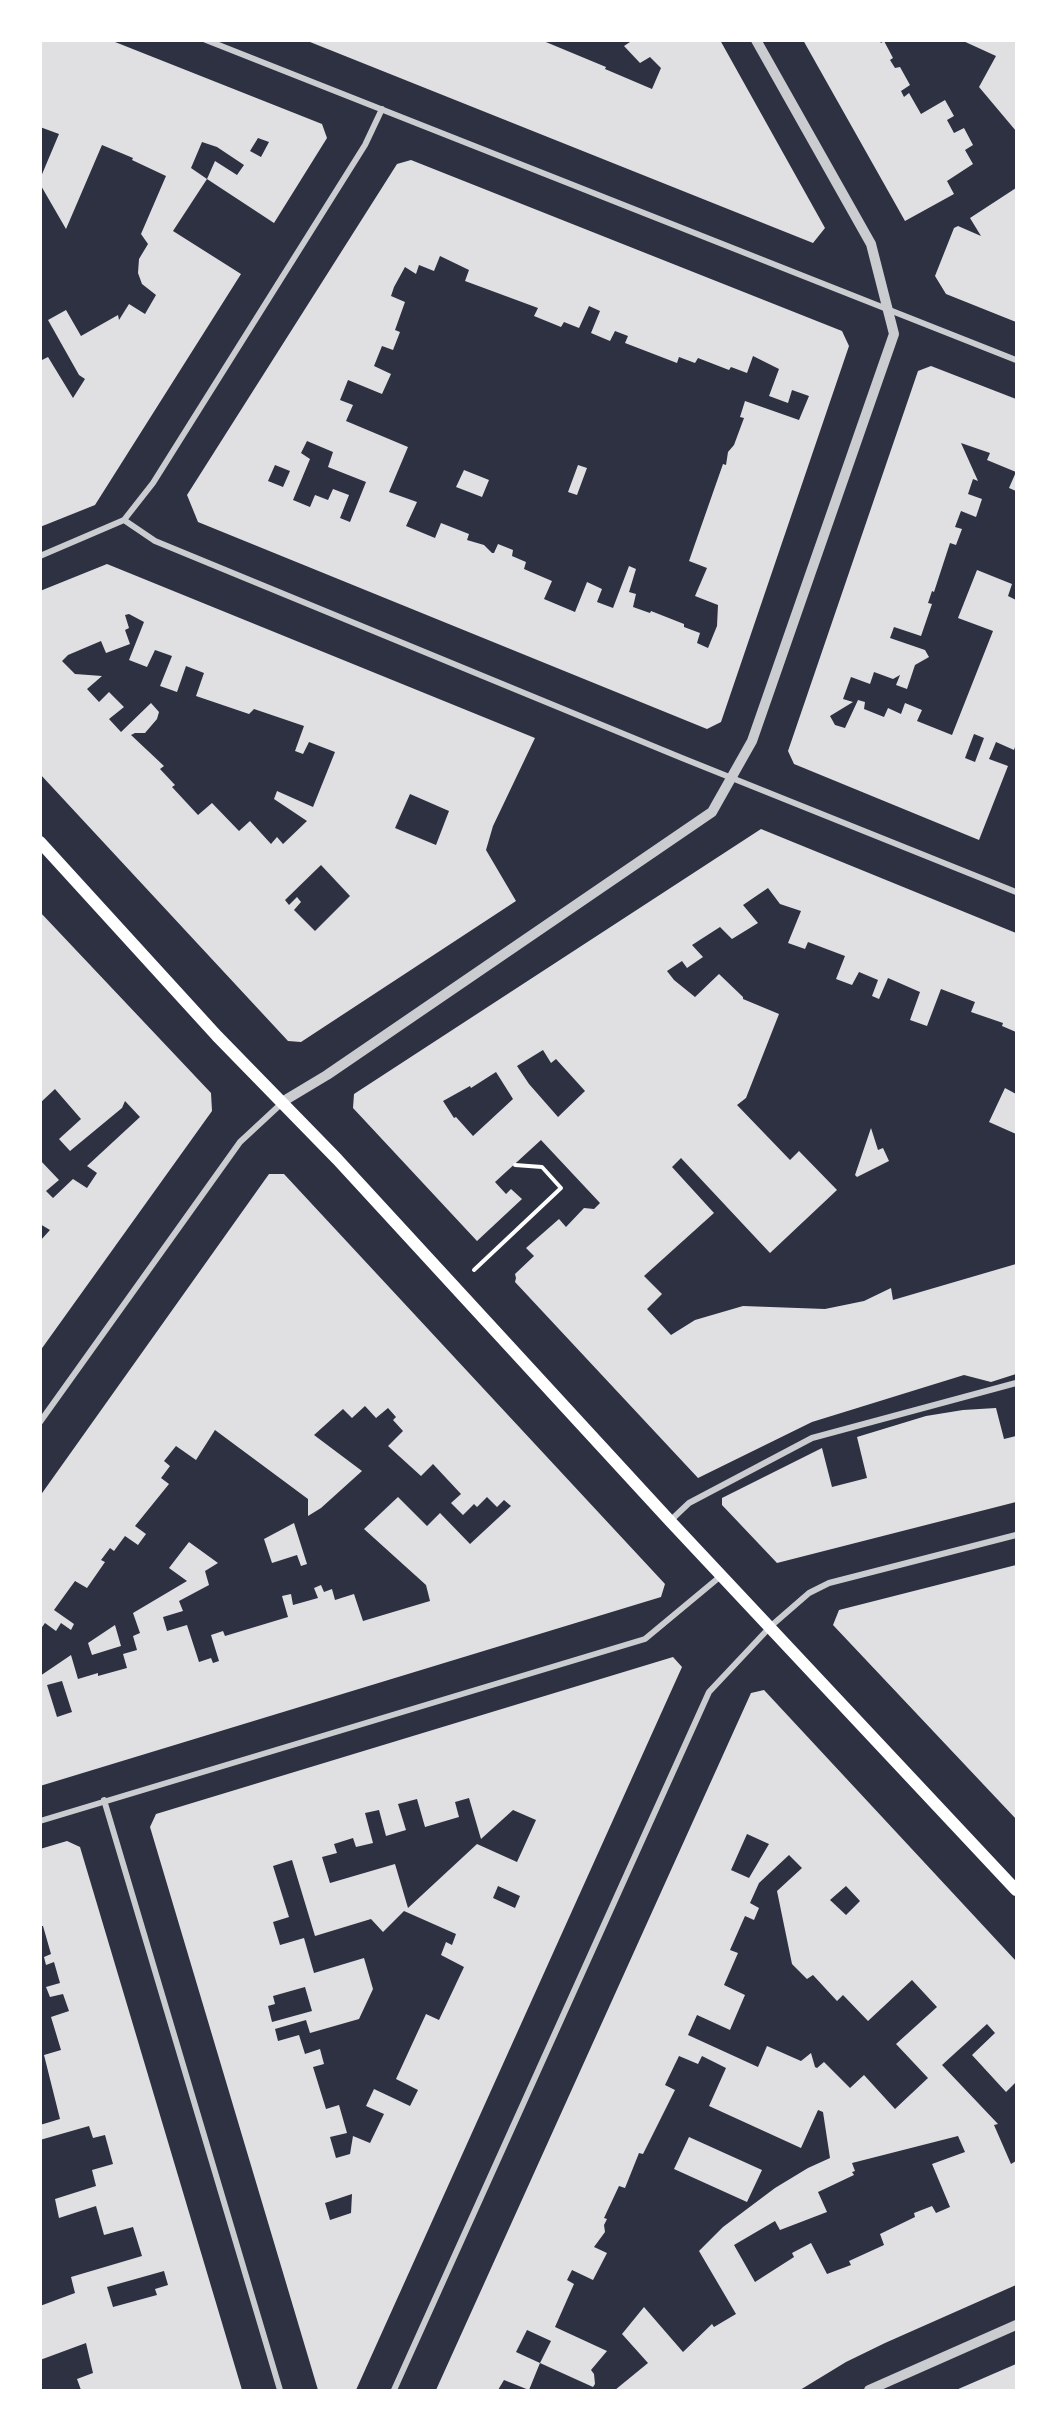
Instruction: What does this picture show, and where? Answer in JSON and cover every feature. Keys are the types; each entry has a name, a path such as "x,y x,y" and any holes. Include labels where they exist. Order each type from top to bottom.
{"main road":[{"path":"40,842 217,1036 337,1159 670,1521 1017,1890"}],"street":[{"path":"206,40 1017,360"},
{"path":"40,1422 240,1142 282,1102 327,1076 712,812 752,741 894,334 871,244 756,40"},
{"path":"40,556 124,520 153,483 365,145 382,109"},
{"path":"124,520 155,541 671,754 732,776 1017,892"},
{"path":"670,1521 689,1503 812,1438 1017,1383"},
{"path":"394,2391 709,1692 771,1626 808,1593 829,1583 1017,1535"},
{"path":"40,1821 645,1639 722,1575"},
{"path":"104,1800 280,2391"},
{"path":"869,2391 1017,2325"}],"path":[{"path":"456,1287 561,1188 542,1167 515,1165"}],"building":[{"path":"40,40 110,40 322,124 327,138 274,223 207,179 173,231 241,274 95,505 40,527 40,361 48,357 73,398 85,379 79,375 48,320 66,310 81,336 118,315 119,320 129,304 145,314 156,295 142,284 138,273 139,259 148,244 141,234 166,176 132,160 133,158 102,145 66,229 40,184 59,134 40,127","holes":["258,138 269,142 261,157 250,151","202,142 217,147 244,165 237,175 215,161 207,179 191,168"]},
{"path":"305,40 541,40 652,89 661,68 650,57 640,63 624,46 633,40 720,40 825,228 813,243"},
{"path":"803,40 879,40 881,43 884,41 893,58 890,60 895,68 900,67 910,85 901,91 904,97 909,93 921,114 945,100 954,116 947,120 954,133 964,128 973,145 965,150 973,164 947,181 954,194 905,221"},
{"path":"961,40 1016,40 1016,131 979,87 996,56"},
{"path":"411,160 842,331 849,346 721,722 707,729 198,522 187,495 397,164","holes":["440,256 469,270 465,281 538,308 534,316 561,327 564,322 579,328 589,306 600,311 591,333 610,341 615,331 628,336 625,343 677,363 679,357 695,363 698,358 729,370 731,367 747,373 753,356 779,369 769,396 788,403 792,390 809,396 799,420 745,401 740,417 744,418 734,445 728,452 726,465 723,464 689,561 707,568 695,596 718,605 717,626 708,648 697,643 700,633 684,627 684,624 651,611 650,613 633,607 636,594 629,592 636,569 629,566 613,608 597,602 602,589 587,582 575,612 544,599 552,581 524,569 526,562 512,556 513,550 498,544 492,553 484,545 467,540 469,534 441,523 435,538 406,526 417,502 389,492 408,447 346,421 353,405 340,400 348,380 382,394 391,374 374,366 382,346 393,350 400,332 395,330 405,302 391,296 394,287 405,267 416,274 419,265 434,271","307,441 333,452 328,467 366,482 350,522 340,518 349,495 333,489 328,500 315,495 310,507 293,500 310,459 301,453","275,465 290,471 283,487 268,481"]},
{"path":"1016,188 1016,322 946,294 935,276 954,228 958,226 981,236 970,218"},
{"path":"931,366 1016,399 1016,472 987,460 990,453 961,443 978,481 973,479 968,494 982,499 976,517 961,511 955,527 962,529 956,545 950,543 934,592 932,591 928,603 932,604 921,636 894,627 890,638 925,650 929,657 915,665 907,689 896,685 900,675 893,679 874,672 870,684 851,677 843,699 853,702 830,716 835,725 845,728 858,700 865,702 864,709 884,717 888,708 901,714 905,703 922,710 917,721 952,735 993,631 958,618 977,570 1012,584 1008,596 1016,600 1016,744 1014,750 996,742 989,759 1008,766 979,840 794,764 788,751 918,371","holes":["974,734 984,738 975,762 965,758"]},
{"path":"578,465 587,468 577,495 568,492"},
{"path":"464,470 489,480 482,497 456,487"},
{"path":"1016,472 1016,491 1009,488"},
{"path":"107,564 535,738 493,826 486,850 516,901 301,1042 288,1041 40,774 40,591","holes":["129,614 144,622 129,660 147,667 155,650 172,656 160,686 177,692 186,666 204,673 196,696 249,714 254,709 304,726 295,751 303,754 309,742 335,752 313,807 277,791 274,799 307,821 283,844 277,837 271,844 250,821 239,831 212,803 198,815 172,787 175,785 160,769 164,766 131,735 145,733 157,719 159,712 151,703 121,732 109,719 124,707 109,692 99,702 87,689 102,676 75,674 62,661 68,655 101,641 106,653 130,644 125,630 129,628 125,615","410,794 449,811 436,845 395,828","321,865 350,896 315,931 294,910 301,902 297,897 289,905 285,900"]},
{"path":"761,829 1016,933 1016,1032 1002,1026 1003,1023 971,1012 975,1002 941,989 927,1026 910,1020 920,992 888,978 879,999 872,996 878,980 859,972 852,985 836,979 845,956 808,942 805,949 788,943 801,911 780,904 768,888 743,905 758,923 732,939 720,927 692,945 703,957 687,968 682,961 667,971 674,980 695,997 719,974 743,999 779,1014 746,1098 737,1105 790,1160 799,1151 837,1190 770,1253 681,1158 672,1167 714,1213 644,1276 662,1294 647,1309 671,1335 695,1320 743,1306 825,1309 864,1301 891,1288 893,1300 1016,1264 1016,1374 991,1382 964,1375 812,1422 698,1478 515,1282 515,1274 534,1256 526,1248 559,1219 566,1227 584,1208 594,1209 600,1203 541,1140 495,1182 506,1194 511,1189 522,1199 477,1241 353,1108 354,1094","holes":["543,1050 551,1063 556,1059 585,1091 558,1117 529,1084 517,1066","496,1072 513,1099 473,1136 456,1117 454,1118 443,1101 470,1086 471,1088"]},
{"path":"40,912 211,1093 212,1111 40,1351 40,1241 50,1230 40,1224 40,1160 59,1180 46,1191 53,1198 73,1179 87,1188 97,1173 87,1166 140,1117 125,1101 122,1108 70,1151 59,1139 81,1119 55,1089 40,1103"},
{"path":"1005,1088 1016,1094 1016,1134 989,1122"},
{"path":"871,1128 878,1150 883,1148 889,1161 857,1177 855,1175"},
{"path":"269,1174 284,1174 665,1584 661,1597 40,1786 40,1676 71,1655 78,1679 127,1668 123,1654 137,1650 133,1636 140,1633 133,1613 187,1581 169,1568 189,1542 218,1563 205,1571 209,1585 179,1601 183,1611 163,1617 167,1631 187,1625 199,1662 211,1658 213,1663 219,1661 211,1635 223,1631 225,1636 288,1617 282,1596 291,1594 293,1605 318,1598 314,1588 321,1585 324,1592 332,1589 335,1600 354,1594 363,1621 430,1601 426,1585 364,1529 398,1497 427,1526 440,1513 470,1544 511,1506 504,1500 497,1507 487,1497 477,1507 474,1504 463,1515 451,1503 461,1494 433,1464 421,1476 388,1446 403,1431 393,1420 396,1417 388,1408 376,1418 365,1406 352,1418 343,1409 314,1435 362,1471 321,1508 308,1516 308,1499 215,1430 196,1460 176,1446 164,1461 170,1466 161,1478 169,1484 135,1526 146,1534 138,1545 125,1536 114,1551 110,1548 101,1560 105,1562 87,1588 75,1581 54,1610 74,1624 71,1630 61,1623 56,1631 45,1623 40,1630 40,1496","holes":["62,1681 72,1712 57,1717 47,1685"]},
{"path":"996,1408 1004,1439 1016,1436 1016,1502 777,1563 722,1505 722,1498 822,1448 832,1487 867,1478 857,1437 926,1416"},
{"path":"294,1523 307,1564 301,1566 297,1555 272,1563 264,1539"},
{"path":"1016,1565 1016,1819 833,1625 839,1610"},
{"path":"115,1625 121,1646 92,1655 88,1643"},
{"path":"673,1657 682,1667 356,2390 318,2390 150,1827 156,1814","holes":["469,1798 481,1839 513,1810 536,1820 517,1862 477,1844 408,1908 395,1864 330,1883 322,1857 337,1853 334,1844 353,1838 356,1847 373,1843 365,1813 379,1810 386,1836 406,1830 398,1804 417,1799 425,1827 459,1817 455,1802","292,1860 315,1936 371,1919 383,1932 404,1911 456,1934 452,1945 446,1942 441,1955 464,1967 439,2020 426,2014 396,2079 418,2090 410,2106 374,2089 366,2106 384,2114 370,2143 353,2136 350,2154 336,2158 330,2137 347,2133 339,2105 326,2109 313,2067 324,2064 320,2049 305,2054 299,2035 278,2041 275,2029 306,2020 310,2033 359,2019 373,1989 364,1958 314,1973 304,1938 280,1945 273,1922 289,1917 273,1866","498,1886 520,1896 515,1908 493,1898","305,1987 312,2011 272,2022 268,2006 275,2004 273,1996","352,2194 351,2213 330,2220 325,2203"]},
{"path":"764,1690 1016,1961 1016,2082 1006,2092 972,2055 995,2033 987,2024 942,2065 998,2124 994,2125 1011,2164 1016,2161 1016,2285 885,2343 846,2362 800,2390 615,2390 648,2363 622,2334 644,2307 683,2352 712,2324 714,2327 736,2314 699,2251 723,2227 775,2188 830,2158 823,2112 818,2110 801,2148 709,2106 726,2068 702,2056 698,2064 679,2056 665,2085 675,2090 643,2154 639,2153 625,2188 619,2186 604,2218 607,2219 604,2225 605,2232 594,2247 607,2253 593,2280 572,2270 567,2280 574,2284 555,2327 607,2351 591,2370 594,2374 593,2387 540,2363 529,2390 504,2380 498,2390 436,2390 751,1693","holes":["747,1834 769,1844 749,1878 731,1870","789,1855 802,1868 777,1891 792,1964 807,1979 813,1975 837,2001 843,1995 868,2021 912,1980 937,2007 896,2044 928,2078 895,2109 864,2075 850,2088 824,2062 817,2068 815,2067 811,2053 801,2061 767,2046 758,2067 688,2035 697,2015 730,2030 745,1995 724,1985 738,1953 730,1950 745,1916 754,1920 759,1908 750,1903 759,1883","846,1886 860,1901 846,1915 830,1900","958,2136 965,2152 932,2164 950,2207 936,2213 932,2206 914,2213 915,2217 880,2234 884,2245 849,2261 851,2265 827,2274 811,2243 792,2253 794,2257 755,2282 734,2245 775,2221 780,2230 827,2212 818,2192 854,2175 852,2172 855,2171 852,2163","527,2330 551,2341 540,2363 516,2352"]},
{"path":"67,1841 80,1847 242,2390 81,2390 77,2379 93,2373 86,2343 40,2360 40,2306 75,2293 71,2277 142,2256 133,2227 104,2235 96,2206 59,2218 55,2199 96,2186 92,2170 113,2164 105,2135 93,2138 89,2126 40,2140 40,2125 60,2119 44,2055 61,2050 51,2017 69,2011 63,1994 50,1997 46,1987 60,1983 54,1962 46,1965 44,1957 51,1954 43,1926 40,1926 40,1849","holes":["164,2271 168,2285 155,2289 157,2295 113,2307 107,2287"]},
{"path":"689,2137 762,2170 747,2202 674,2169"},
{"path":"1016,2364 1016,2390 956,2390"}]}
